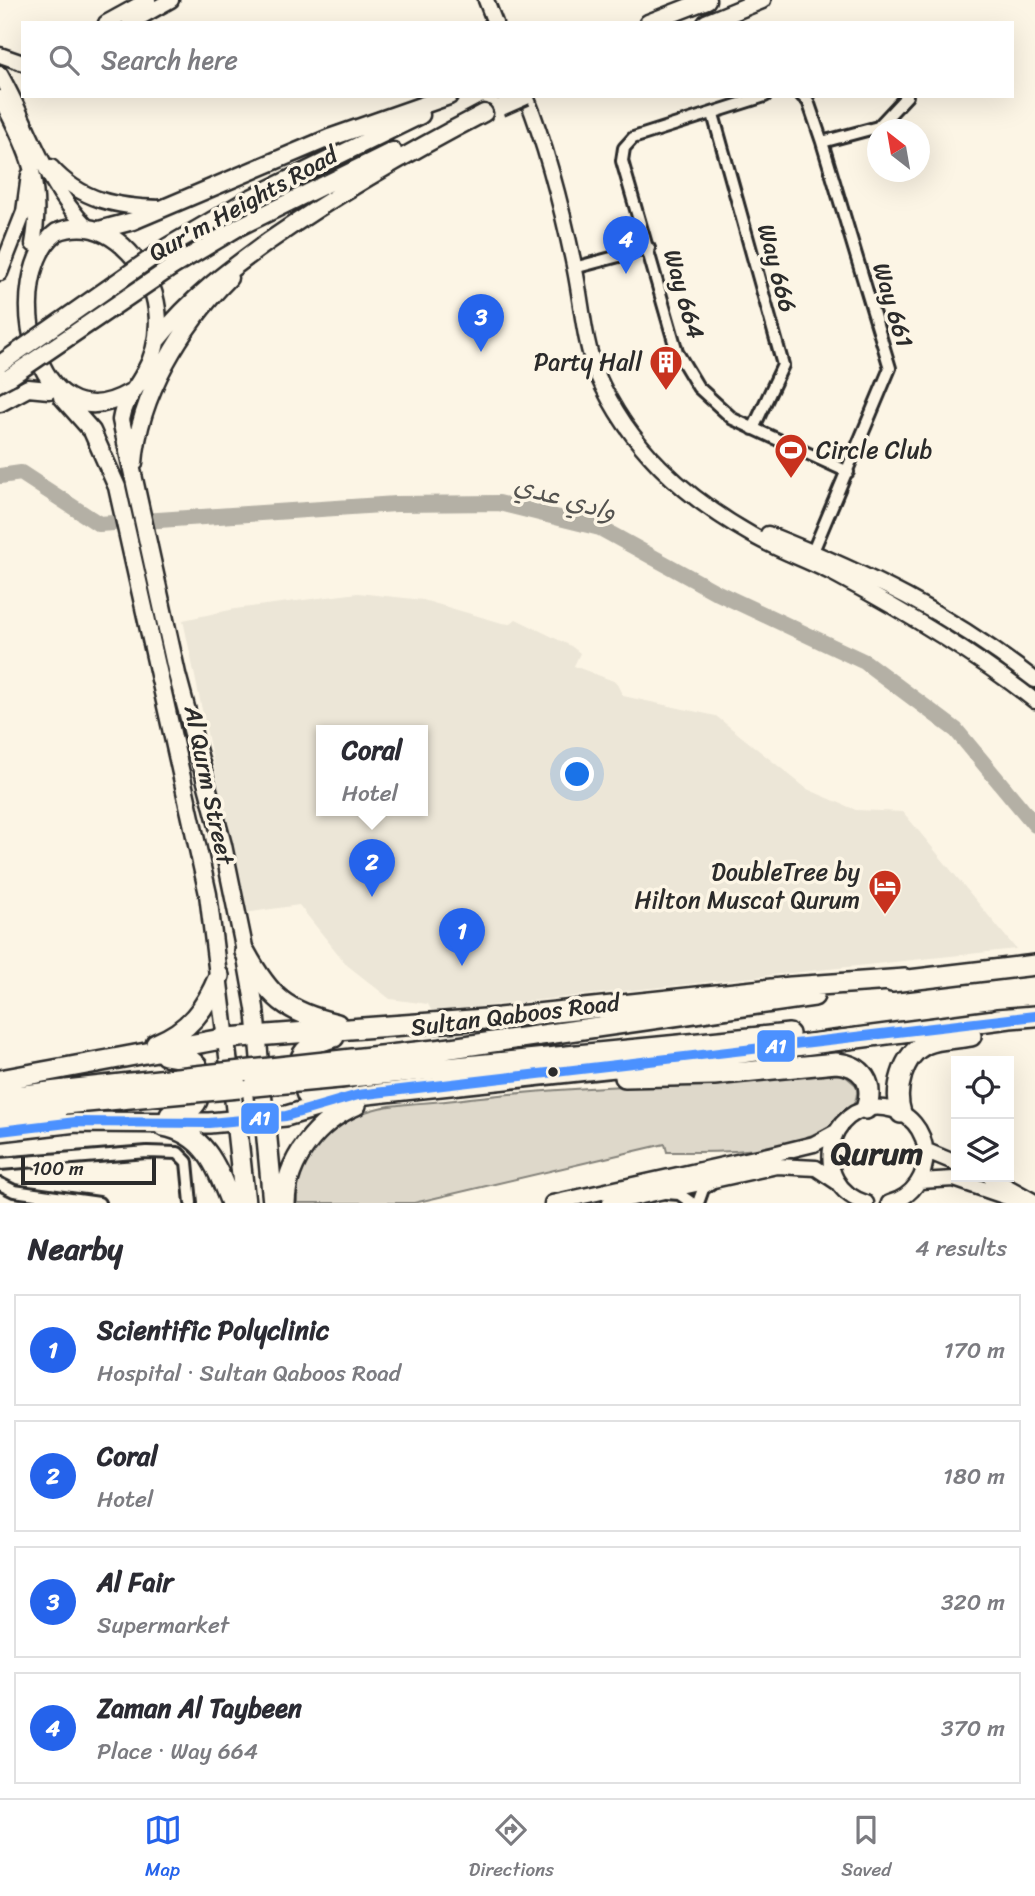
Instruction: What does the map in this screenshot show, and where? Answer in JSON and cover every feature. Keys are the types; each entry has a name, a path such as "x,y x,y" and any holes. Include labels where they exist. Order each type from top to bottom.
{"highway":[{"path":"245,952 273,996 291,1009 310,1018 362,1029"},
{"name":"Sultan Qaboos Road","path":"445,1059 905,979 1035,965"},
{"path":"122,1057 167,1040 187,1028 201,1011 219,976"},
{"path":"0,1080 227,1038 362,1029 792,987 905,979"},
{"name":"Sultan Qaboos Road","path":"0,1098 66,1097 445,1059 805,1032 1011,1024 1035,1017"},
{"path":"362,1029 312,1045 299,1059 298,1067 307,1095 358,1095 1011,1024 1035,1027"},
{"path":"901,1113 898,1102 900,1081 919,1049 927,1043 1011,1024"},
{"path":"122,1057 174,1054 189,1059 197,1066 199,1091 196,1106 188,1112 135,1121"},
{"path":"537,1076 714,1075 835,1063 851,1064 862,1072 869,1083 870,1094 866,1109"},
{"path":"285,1203 286,1184 296,1160 318,1132 340,1114 376,1099 483,1080"},
{"path":"0,1130 76,1122 236,1121 312,1110 358,1095"},
{"name":"Sultan Qaboos Road","path":"0,1113 66,1097"},
{"name":"Al Qurm Street","path":"265,1118 273,1203"},
{"path":"135,1121 172,1128 204,1147 216,1164 231,1203"},
{"name":"Al Qurm Street","path":"236,1121 246,1203"}],"main road":[{"path":"653,21 707,0"},
{"path":"711,21 762,0"},
{"path":"5,282 33,244 64,229 122,225 329,138 444,98"},
{"name":"Qur'm Heights Road","path":"3,375 167,247 247,200 457,98"},
{"name":"Qur'm Heights Road","path":"3,375 239,227 360,165 521,98"},
{"path":"157,340 198,293 265,244 388,164 484,113"},
{"path":"0,403 28,388 97,403 109,401 129,393 145,374 157,340 159,325 155,299 146,274 122,245 93,229"},
{"path":"134,483 138,433 144,412 183,334 220,287 265,244"},
{"name":"Al Qurm Street","path":"12,338 22,360 92,431 117,487 208,894 236,1121"},
{"name":"Al Qurm Street","path":"129,393 121,420 161,605 223,845 245,952 258,1035 265,1118"}],"street":[{"path":"108,21 133,0"},
{"path":"109,21 148,0"},
{"path":"134,21 171,0"},
{"path":"486,0 494,21"},
{"path":"0,55 21,62"},
{"path":"0,74 23,104 34,154 38,216 33,244"},
{"path":"0,98 70,210 93,229"},
{"path":"527,98 554,187 593,363 622,423 663,472 693,497 737,524 922,602 1035,680"},
{"name":"Way 664","path":"759,98 633,138 624,148 621,161 649,248 677,352 698,387 733,419 848,472"},
{"name":"Way 661","path":"804,98 808,101 822,142 890,368 811,556"},
{"path":"822,142 878,127 905,98"},
{"name":"Way 666","path":"713,114 782,365 753,429"},
{"path":"34,154 67,185 98,201 125,207 163,208"},
{"path":"5,282 24,212 34,154"},
{"path":"574,268 649,248"},
{"path":"811,556 931,628 1035,701"},
{"path":"845,1192 830,1152 836,1132 844,1122 866,1109 884,1108 901,1113 921,1133 927,1151 920,1181 905,1196 890,1203"},
{"path":"552,1203 814,1144 836,1132"},
{"path":"927,1151 951,1161"},
{"path":"0,1164 147,1152 178,1153 187,1162 191,1203"},
{"path":"610,1203 777,1166 805,1165 830,1174 845,1192 866,1203"},
{"path":"698,1203 703,1189 719,1178"},
{"path":"920,1181 954,1179 1024,1203"},
{"path":"999,1182 1035,1202"},
{"path":"0,1184 14,1191 99,1203"},
{"path":"657,1192 679,1194 692,1203"}],"shaded area":[{"path":"358,593 423,600 502,623 510,624 516,619 571,646 580,653 574,666 616,682 623,696 716,716 807,789 856,810 903,812 1016,949 447,1010 431,1010 428,1004 390,999 347,965 299,905 245,913 183,620 235,609"},
{"path":"843,1074 857,1089 857,1097 851,1108 827,1127 784,1144 737,1151 667,1152 665,1144 414,1203 297,1203 299,1177 314,1149 329,1133 347,1121 379,1108 600,1087"}],"waterway":[{"name":"وادي عدي","path":"0,476 21,473 99,524 396,504 499,503 600,528 718,593 865,662 956,730 1035,825"}],"transit line":[{"name":"A1","path":"0,1131 76,1122 209,1123 286,1116 358,1095 1035,1016"}],"place":[{"name":"Zaman Al Taybeen","path":"626,274"},
{"name":"Al Fair","path":"481,352"},
{"name":"Party Hall","path":"666,392"},
{"name":"Circle Club","path":"791,480"},
{"name":"Coral","path":"372,897"},
{"name":"DoubleTree by Hilton Muscat Qurum","path":"885,916"},
{"name":"Scientific Polyclinic","path":"462,966"}],"district":[{"name":"Qurum","path":"877,1153"}]}
